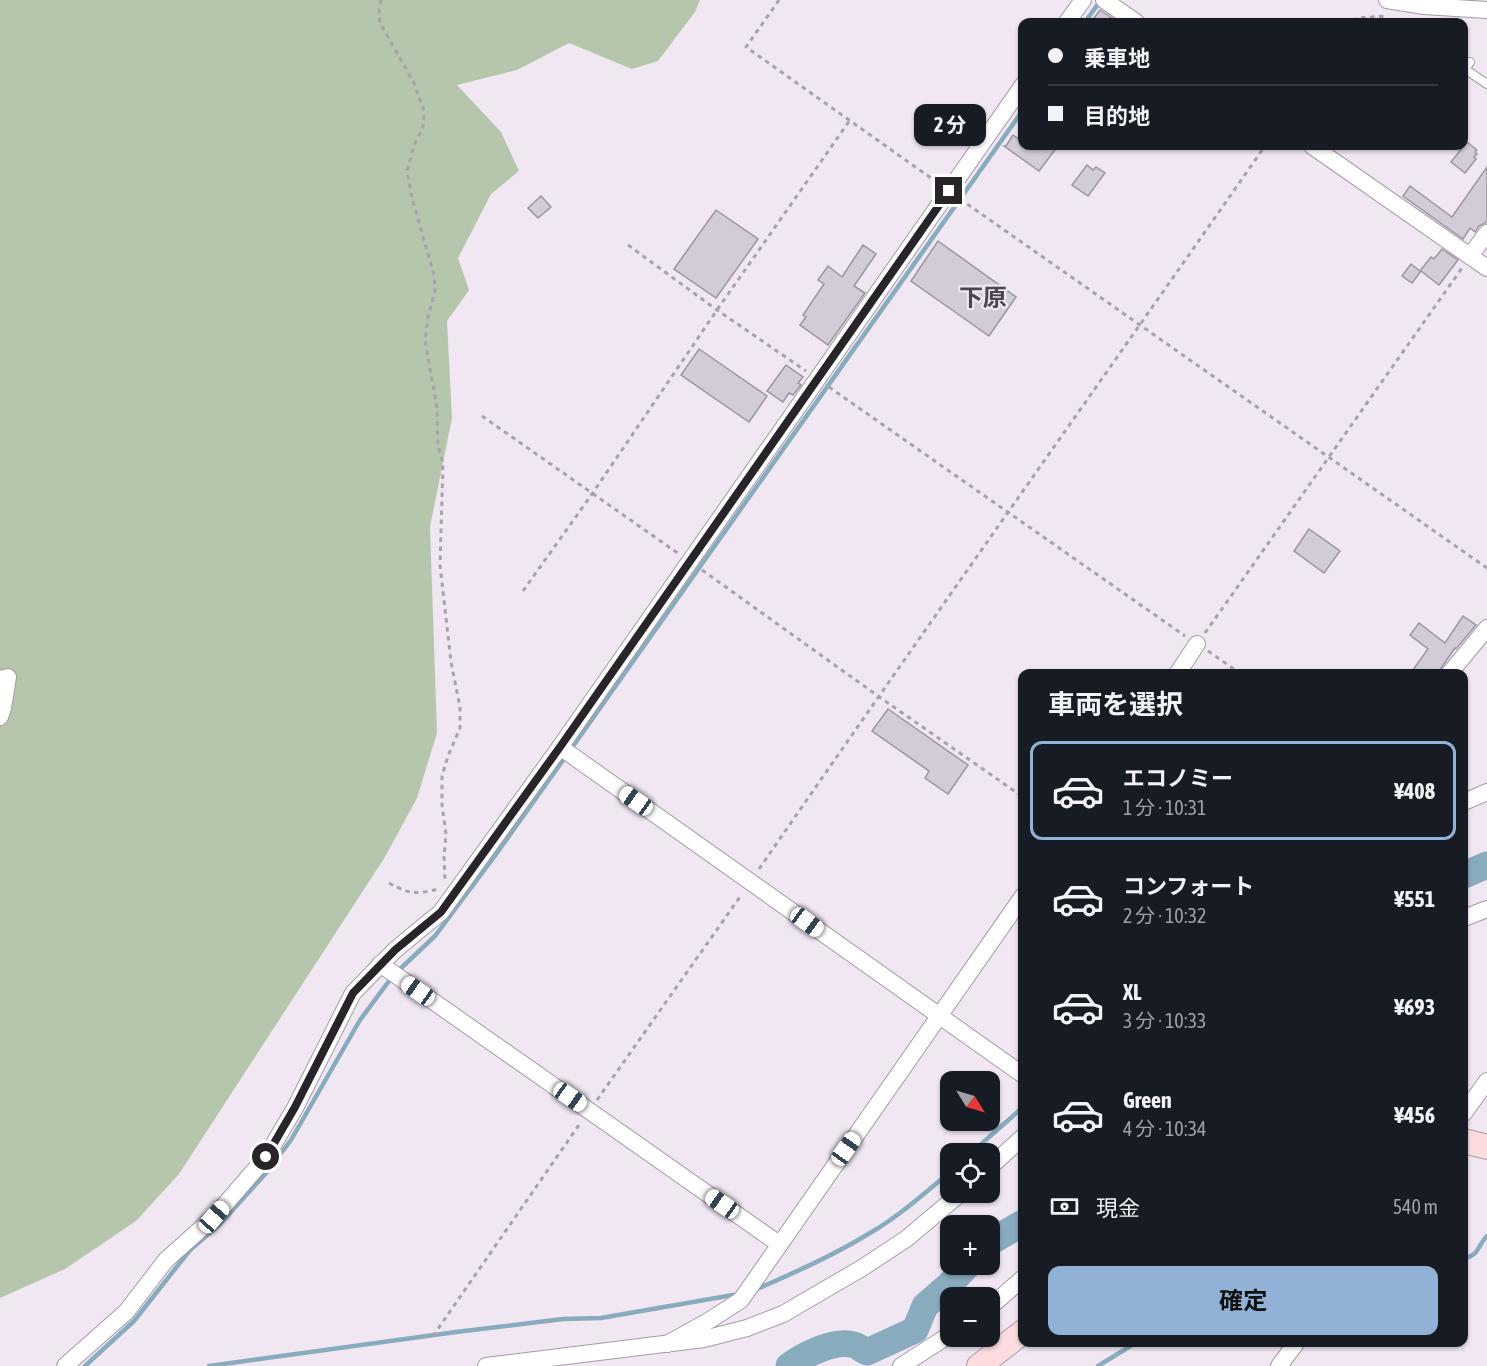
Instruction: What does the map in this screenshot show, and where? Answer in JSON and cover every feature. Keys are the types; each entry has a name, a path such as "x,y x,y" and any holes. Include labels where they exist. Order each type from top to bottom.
{"street":[{"path":"1070,18 1083,0"},
{"path":"1104,0 1130,18"},
{"path":"1387,0 1424,6 1487,9"},
{"path":"64,1366 126,1312 166,1260 214,1217 266,1157 295,1107 353,993 380,964 441,912 560,747 1018,92"},
{"path":"1318,150 1487,268"},
{"path":"1470,256 1487,234"},
{"path":"1453,669 1487,628"},
{"path":"1180,669 1197,644"},
{"path":"0,679 8,677 0,717"},
{"path":"560,747 1018,1071"},
{"path":"1468,800 1487,792"},
{"path":"667,1344 741,1300 1018,903"},
{"path":"1468,916 1487,909"},
{"path":"380,964 779,1244"},
{"path":"1468,1107 1487,1081"},
{"path":"1000,1158 1018,1142"},
{"path":"1468,1142 1487,1147"},
{"path":"486,1366 704,1339 747,1328 783,1314 862,1268 906,1239 949,1203"},
{"path":"1000,1298 1018,1282"},
{"path":"979,1366 1018,1336"},
{"path":"901,1366 940,1341"},
{"path":"1279,1366 1293,1347"}],"lane":[{"path":"1468,71 1487,84"}],"path":[{"path":"381,0 380,23 414,83 424,111 423,127 414,146 407,171 435,283 425,340 437,408 438,446 443,463 440,565 451,662 460,706 460,728 442,776 442,805 446,834 445,888 415,894 389,883"},
{"path":"779,0 746,47 1487,568"},
{"path":"523,591 850,120"},
{"path":"433,1336 751,882 878,696 1263,150"},
{"path":"628,245 717,310 1234,669"},
{"path":"1197,644 1470,256"},
{"path":"482,416 1018,794"}],"green space":[{"path":"0,0 700,0 695,12 658,61 632,69 569,43 517,70 457,85 501,132 519,171 491,194 458,258 469,290 447,321 452,418 430,527 437,733 417,798 385,857 179,1174 136,1221 65,1269 0,1298"}],"building":[{"path":"1100,10 1112,18 1094,18"},
{"path":"1013,135 1018,138 1018,150 1055,150 1039,171 1004,146"},
{"path":"1468,143 1477,150 1474,157 1476,159 1465,173 1451,162 1461,150 1468,150"},
{"path":"1087,165 1093,170 1096,167 1105,173 1088,196 1072,185"},
{"path":"1487,167 1487,222 1479,226 1475,232 1470,228 1463,239 1403,196 1410,186 1452,217"},
{"path":"541,196 551,207 538,218 528,208"},
{"path":"716,210 758,239 716,298 674,269"},
{"path":"938,241 1016,297 989,336 911,281"},
{"path":"863,245 876,254 854,286 865,293 828,345 800,325 806,317 803,315 824,284 818,280 828,266 842,277"},
{"path":"1442,249 1458,260 1439,285 1421,271 1412,283 1402,276 1411,264 1420,271 1431,257 1434,259"},
{"path":"699,349 767,396 749,422 681,375"},
{"path":"786,365 803,377 798,383 801,385 793,395 789,393 783,402 767,391"},
{"path":"1309,529 1340,551 1324,573 1294,551"},
{"path":"1463,616 1476,625 1455,648 1440,669 1414,669 1428,649 1410,635 1419,623 1445,643"},
{"path":"888,709 968,765 948,794 925,778 929,771 872,731"}],"waterway":[{"path":"1088,18 1101,0"},
{"path":"571,749 1018,117"},
{"path":"398,971 435,936 566,756"},
{"path":"1468,873 1487,865"},
{"path":"85,1366 134,1321 190,1250 219,1225 267,1172 291,1140 360,1020 392,977"},
{"path":"982,1143 1018,1111"},
{"path":"757,1289 829,1256 870,1233 902,1212 940,1180"},
{"path":"1000,1236 1018,1226"},
{"path":"1468,1257 1475,1253 1487,1236"},
{"path":"789,1366 829,1346 846,1344 867,1352 915,1330 925,1306 959,1275"},
{"path":"209,1366 456,1332 563,1319 601,1318 733,1295"},
{"path":"1098,1366 1129,1347"}],"district":[{"name":"下原","path":"983,298"}],"route":[{"path":"266,1157 295,1107 353,993 395,950 441,912 560,747 949,191"}]}
